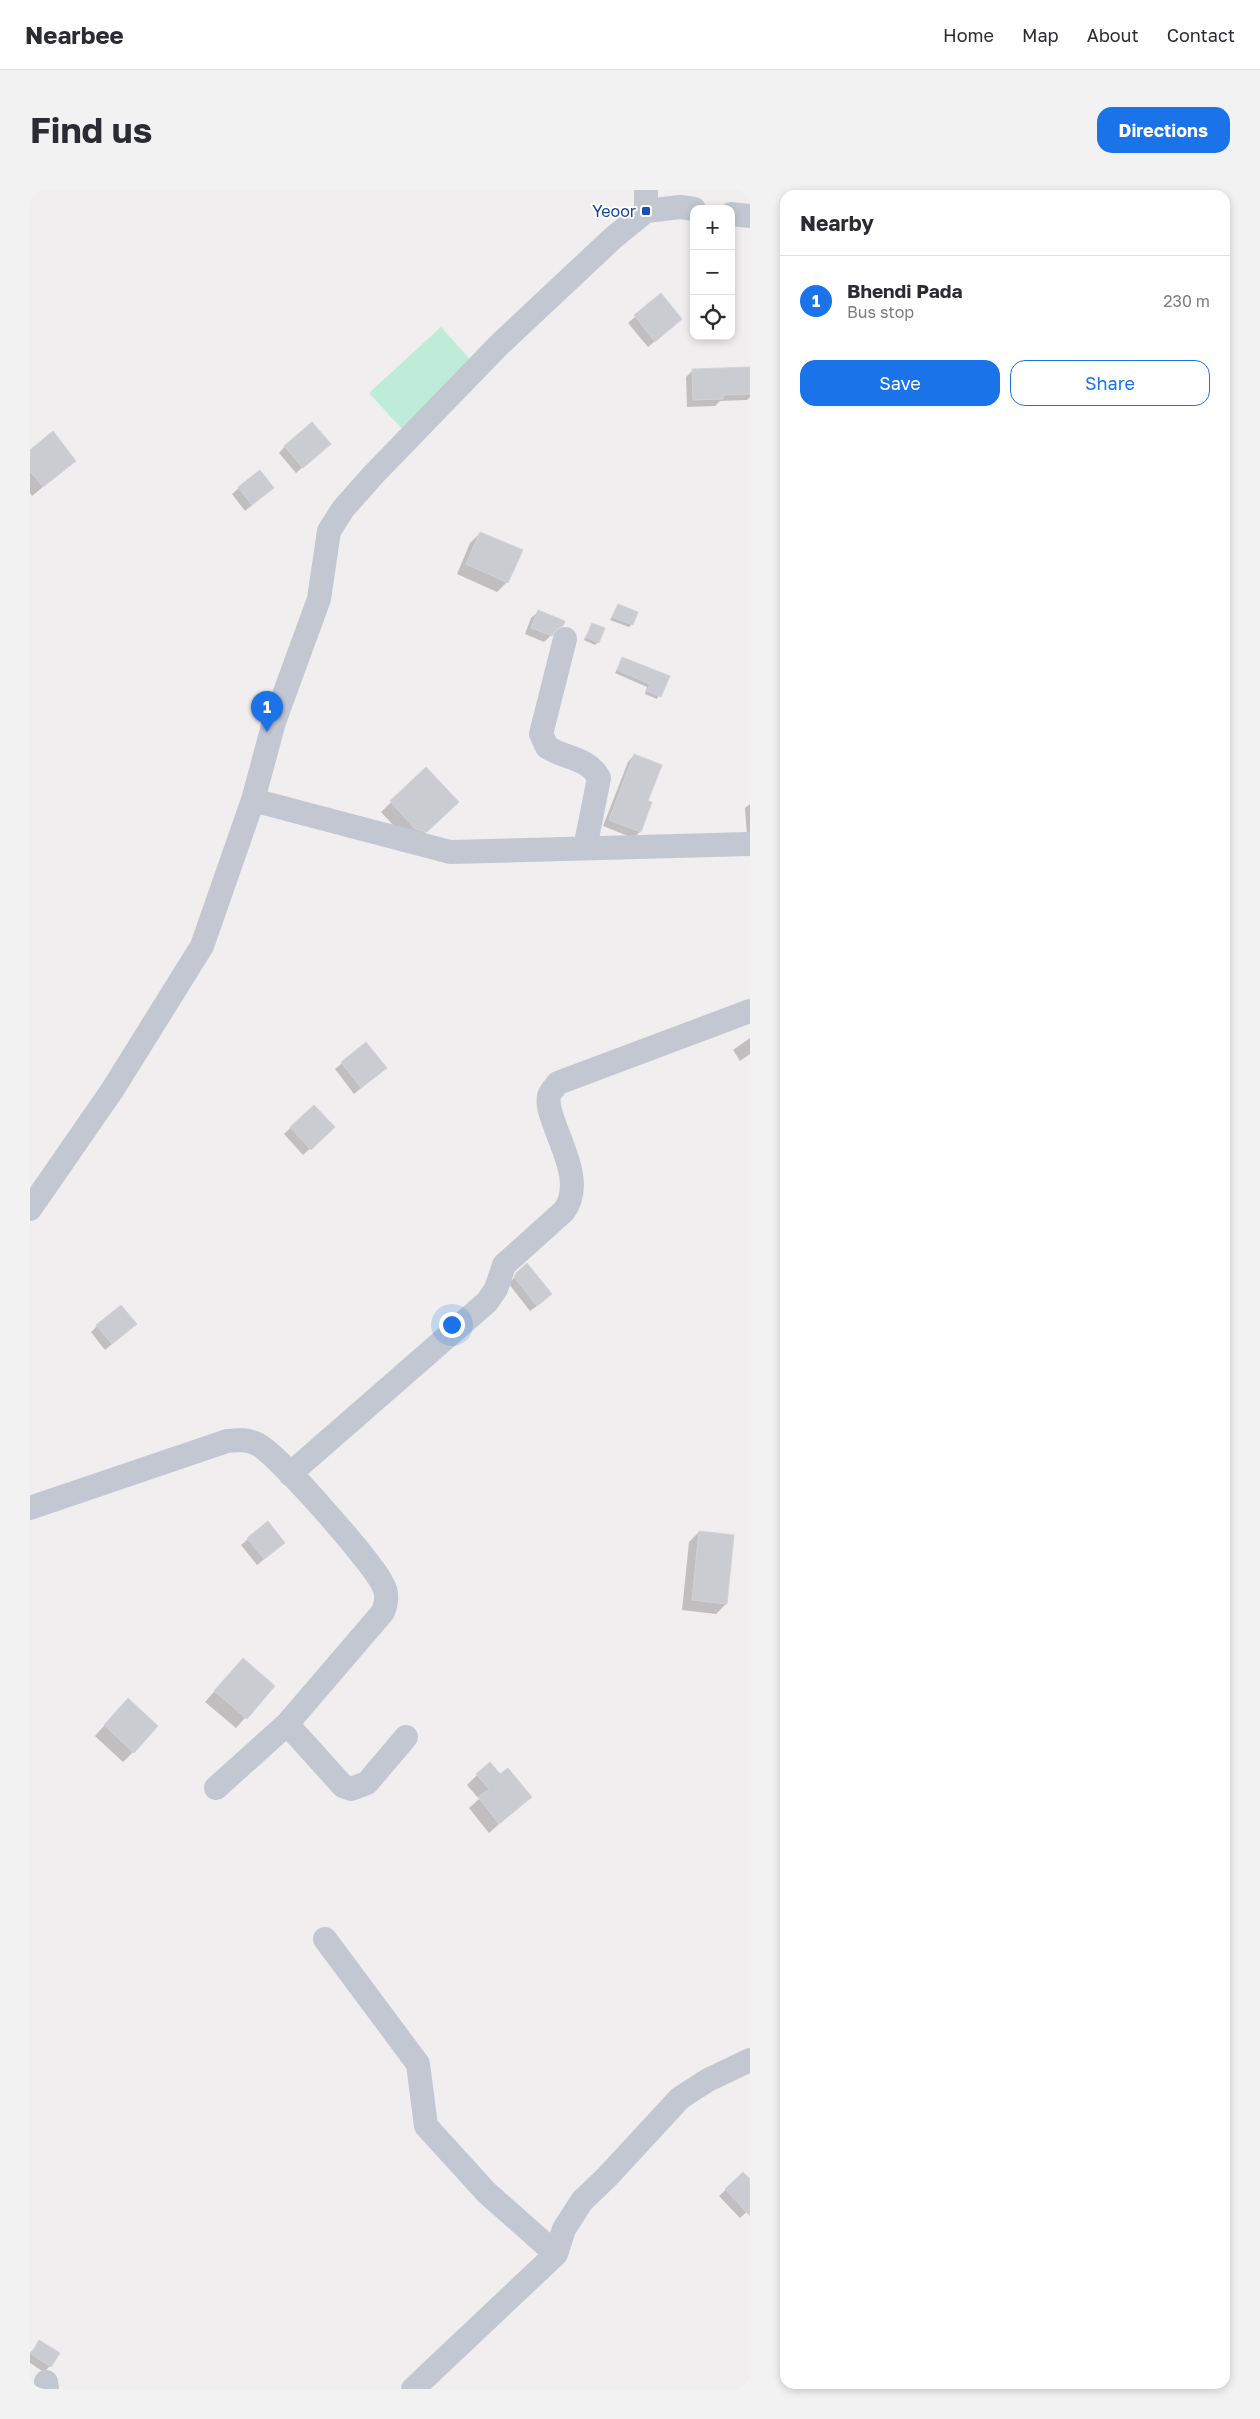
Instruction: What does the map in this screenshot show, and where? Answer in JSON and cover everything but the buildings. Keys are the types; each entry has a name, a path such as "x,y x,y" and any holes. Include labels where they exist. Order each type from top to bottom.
{"street":[{"path":"30,1209 113,1090 202,946 253,800 274,722 319,599 329,531 343,509 374,474 499,345 612,238 646,200 690,208"},
{"path":"735,214 750,216"},
{"path":"565,639 541,734 547,747 587,763 595,769 600,778 585,848"},
{"path":"253,800 450,852 750,844"},
{"path":"290,1474 487,1302 496,1289 504,1265 564,1211 571,1202 573,1191 572,1178 549,1108 549,1094 558,1084 750,1011"},
{"path":"30,1508 227,1441 244,1439 259,1444 290,1474 372,1566 383,1584 387,1600 383,1612 287,1724 216,1788"},
{"path":"287,1724 343,1786 351,1789 367,1783 406,1737"},
{"path":"325,1939 418,2064 426,2126 487,2193 556,2254"},
{"path":"413,2389 556,2254 564,2229 582,2201 607,2177 680,2098 708,2080 750,2060"}],"green space":[{"path":"441,327 475,365 404,431 369,393"}],"place":[{"name":"Yeoor","path":"646,211"},
{"name":"Bhendi Pada","path":"267,732"}]}
